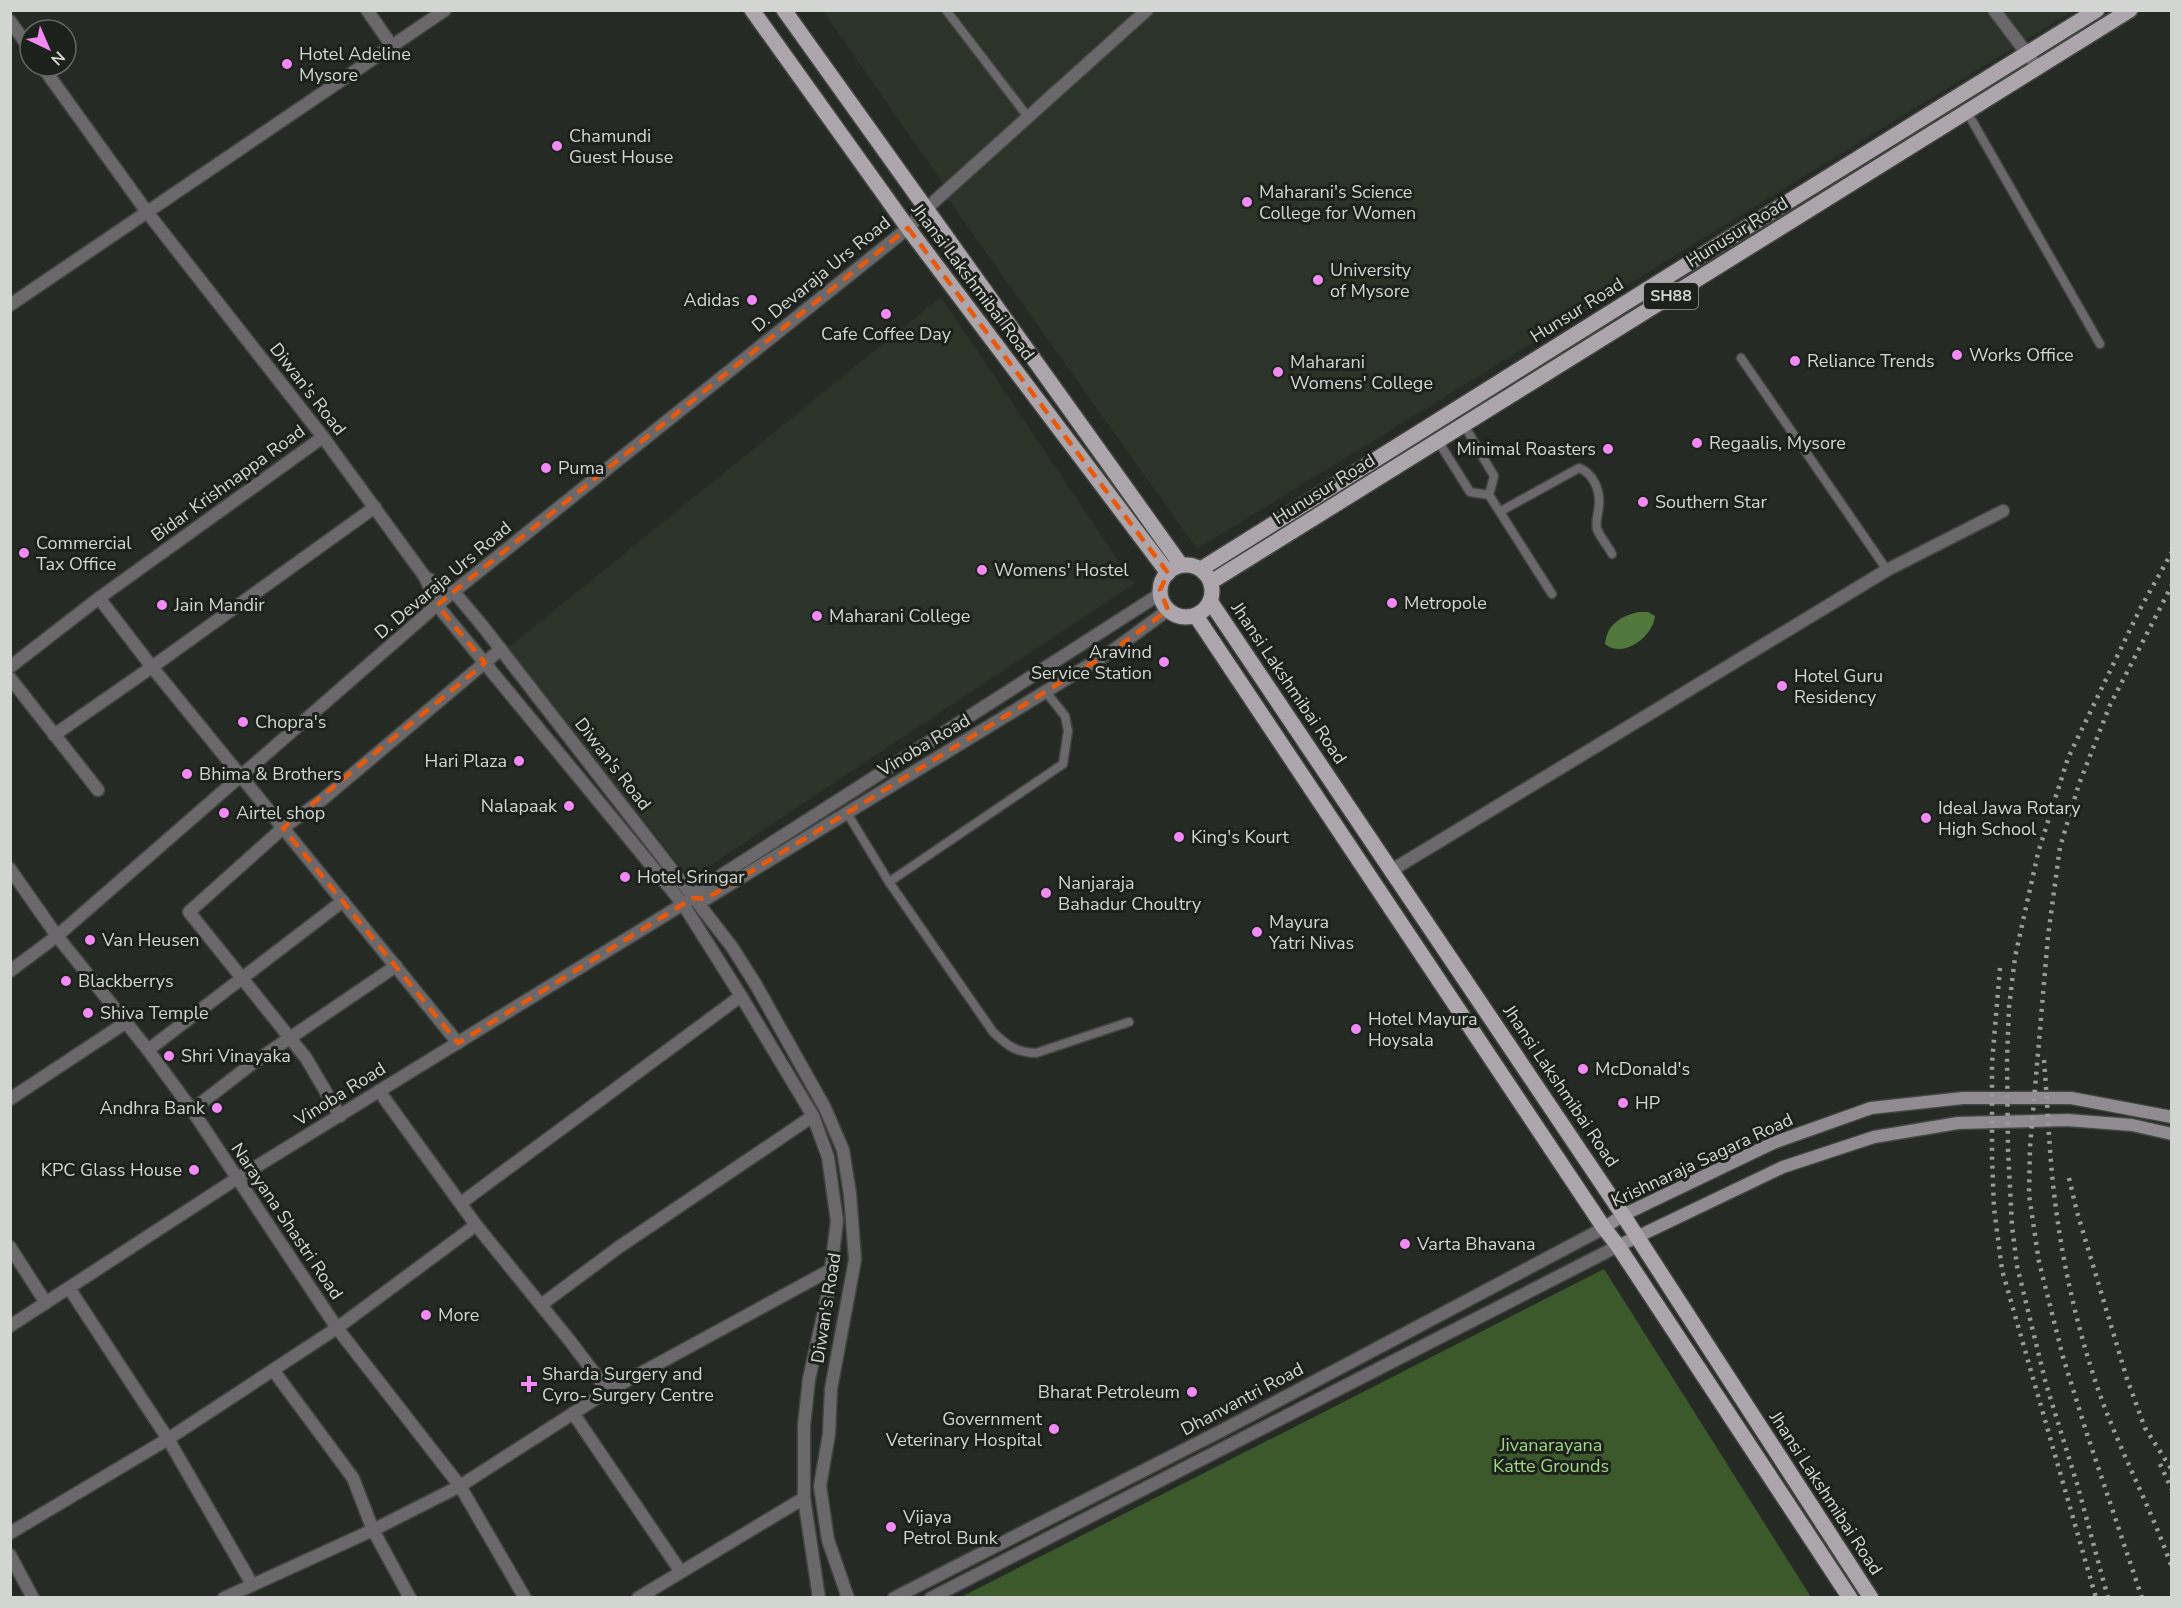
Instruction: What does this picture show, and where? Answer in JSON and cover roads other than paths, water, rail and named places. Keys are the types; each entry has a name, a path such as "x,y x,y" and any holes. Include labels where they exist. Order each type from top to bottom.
{"main road":[{"name":"Jhansi Lakshmibai Road","path":"752,10 908,228 1174,569"},
{"name":"Jhansi Lakshmibai Road","path":"784,10 927,208 1174,569"},
{"name":"Hunsur Road","path":"1201,569 2097,10"},
{"name":"Hunusur Road","path":"1211,582 2130,10"},
{"path":"1190,564 1201,569 1211,582 1213,596 1203,611 1196,616 1179,616 1165,606 1160,594 1162,581 1174,569 1190,564"},
{"name":"Jhansi Lakshmibai Road","path":"1210,601 1623,1215 1871,1598"},
{"name":"Jhansi Lakshmibai Road","path":"1196,616 1618,1246 1850,1598"},
{"name":"Krishnaraja Sagara Road","path":"1604,1228 1623,1215 1773,1143 1871,1108 1963,1098 2072,1098 2172,1117"},
{"path":"1618,1246 1783,1167 1874,1137 1958,1123 2067,1120 2132,1125 2172,1134"}],"street":[{"path":"367,10 393,46"},
{"path":"10,305 445,10"},
{"name":"D. Devaraja Urs Road","path":"10,971 57,936 437,605 908,228 927,208 1147,10"},
{"path":"1994,10 2038,68"},
{"name":"Diwan's Road","path":"51,78 147,212 323,437 425,577 454,592 501,649 688,901 706,911 756,986 825,1107 843,1150 850,1194 855,1260 831,1389 829,1434 820,1486 828,1540 848,1598"},
{"name":"Bidar Krishnappa Road","path":"10,667 99,598 323,437"},
{"path":"54,735 375,507"},
{"path":"1392,870 1887,570 2003,512"},
{"path":"425,577 437,605 688,901 741,996 813,1116 828,1157 837,1221 832,1269 809,1379 804,1426 804,1498 819,1598"},
{"name":"Vinoba Road","path":"10,1326 236,1179 688,901 700,889 1160,594"},
{"path":"99,598 152,667 458,1043"},
{"name":"Vinoba Road","path":"688,901 706,899 1112,651 1168,610"},
{"path":"340,1116 306,1058 189,912 283,828 323,799 501,649"},
{"path":"10,678 98,790"},
{"name":"Narayana Shastri Road","path":"12,876 124,1023 148,1050 192,1110 337,1328 460,1486 525,1598"},
{"path":"148,1050 343,901"},
{"path":"192,1110 253,1063 396,966"},
{"path":"461,1203 741,996"},
{"path":"10,1099 124,1023"},
{"path":"380,1091 476,1225 608,1391"},
{"path":"541,1305 619,1247 813,1116"},
{"path":"10,1533 168,1438 337,1328 476,1225"},
{"name":"Dhanvantri Road","path":"894,1598 1221,1431 1604,1228"},
{"name":"Dhanvantri Road","path":"931,1598 1618,1246"},
{"path":"10,1247 46,1302"},
{"path":"224,1598 374,1530 460,1486 608,1391 832,1269"},
{"path":"69,1288 168,1438 252,1584"},
{"path":"273,1370 353,1478 374,1530 410,1598"},
{"path":"573,1413 681,1572"},
{"path":"1221,1431 1229,1445"},
{"path":"638,1598 804,1498"},
{"path":"10,1555 33,1598"}],"lane":[{"path":"946,10 1028,117"},
{"path":"1967,112 2100,344"},
{"path":"1741,358 1887,570"},
{"path":"1464,425 1494,476 1489,495"},
{"path":"1438,441 1470,492 1489,495 1552,594"},
{"path":"1500,511 1579,468 1585,470 1596,484 1599,504 1598,529 1612,554"},
{"path":"889,882 1063,764 1068,731 1065,716 1046,692"},
{"path":"846,813 889,882 993,1032 1008,1046 1022,1052 1036,1053 1129,1022"}],"railway":[{"path":"2108,1598 2078,1487 2046,1384 2017,1266 2012,1226 2008,1150 2009,1007 2015,957 2038,853 2068,758 2140,609 2172,552"},
{"path":"2142,1598 2063,1357 2039,1262 2029,1195 2030,1147 2048,936 2060,847 2079,784 2110,705 2172,585"},
{"path":"2000,968 1992,1063 1992,1157 1994,1208 2002,1270 2096,1598"},
{"path":"2044,1060 2055,1201 2061,1245 2075,1310 2101,1399 2172,1568"},
{"path":"2069,1178 2127,1379 2145,1428 2172,1470"},
{"path":"2160,1464 2172,1490"}],"place":[{"name":"Hotel Adeline Mysore","path":"287,64"},
{"name":"Chamundi Guest House","path":"557,146"},
{"name":"Maharani's Science College for Women","path":"1247,202"},
{"name":"University of Mysore","path":"1318,280"},
{"name":"Adidas","path":"752,300"},
{"name":"Cafe Coffee Day","path":"886,314"},
{"name":"Works Office","path":"1957,355"},
{"name":"Reliance Trends","path":"1795,361"},
{"name":"Maharani Womens' College","path":"1278,372"},
{"name":"Regaalis, Mysore","path":"1697,443"},
{"name":"Minimal Roasters","path":"1608,449"},
{"name":"Puma","path":"546,468"},
{"name":"Southern Star","path":"1643,502"},
{"name":"Commercial Tax Office","path":"24,553"},
{"name":"Womens' Hostel","path":"982,570"},
{"name":"Metropole","path":"1392,603"},
{"name":"Jain Mandir","path":"162,605"},
{"name":"Maharani College","path":"817,616"},
{"name":"Aravind Service Station","path":"1164,662"},
{"name":"Hotel Guru Residency","path":"1782,686"},
{"name":"Chopra's","path":"243,722"},
{"name":"Hari Plaza","path":"519,761"},
{"name":"Bhima & Brothers","path":"187,774"},
{"name":"Nalapaak","path":"569,806"},
{"name":"Airtel shop","path":"224,813"},
{"name":"Ideal Jawa Rotary High School","path":"1926,818"},
{"name":"King's Kourt","path":"1179,837"},
{"name":"Hotel Sringar","path":"625,877"},
{"name":"Nanjaraja Bahadur Choultry","path":"1046,893"},
{"name":"Mayura Yatri Nivas","path":"1257,932"},
{"name":"Van Heusen","path":"90,940"},
{"name":"Blackberrys","path":"66,981"},
{"name":"Shiva Temple","path":"88,1013"},
{"name":"Hotel Mayura Hoysala","path":"1356,1029"},
{"name":"Shri Vinayaka","path":"169,1056"},
{"name":"McDonald's","path":"1583,1069"},
{"name":"HP","path":"1623,1103"},
{"name":"Andhra Bank","path":"217,1108"},
{"name":"KPC Glass House","path":"194,1170"},
{"name":"Varta Bhavana","path":"1405,1244"},
{"name":"More","path":"426,1315"},
{"name":"Sharda Surgery and Cyro- Surgery Centre","path":"529,1384"},
{"name":"Bharat Petroleum","path":"1192,1392"},
{"name":"Government Veterinary Hospital","path":"1054,1429"},
{"name":"Vijaya Petrol Bunk","path":"891,1527"}],"park label":[{"name":"Jivanarayana Katte Grounds","path":"1551,1455"}]}
